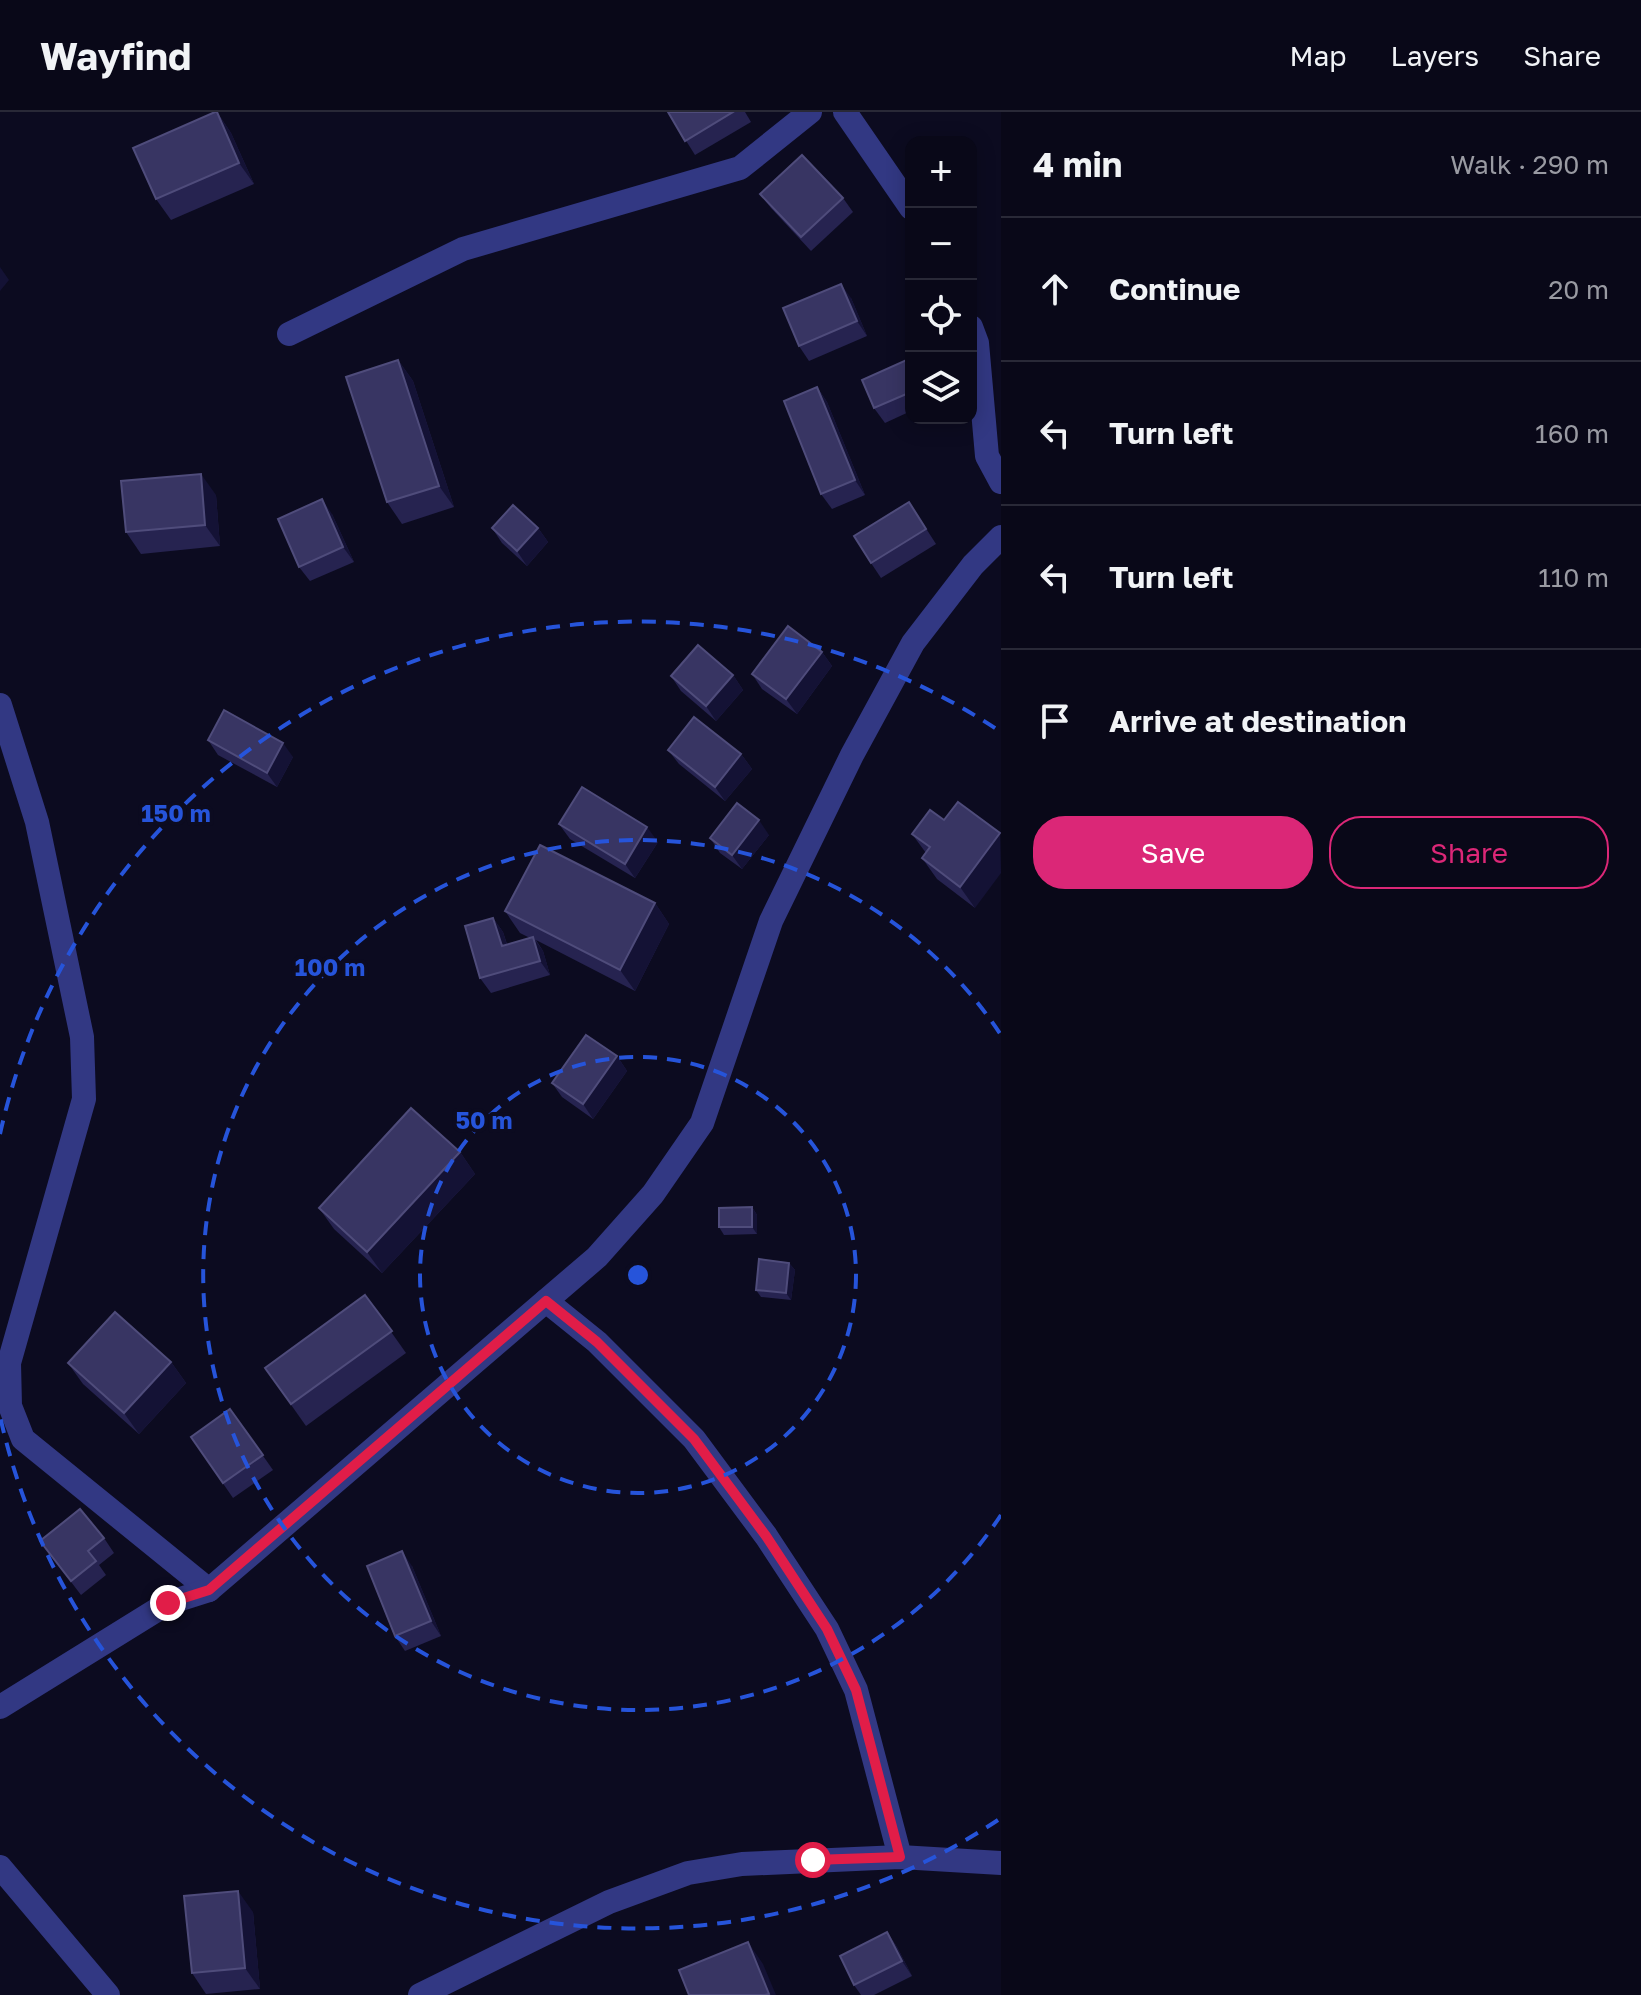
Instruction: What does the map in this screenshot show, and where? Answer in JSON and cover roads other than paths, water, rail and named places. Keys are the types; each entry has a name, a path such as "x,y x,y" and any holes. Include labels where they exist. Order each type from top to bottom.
{"street":[{"path":"289,334 463,249 740,168 810,112"},
{"path":"845,112 905,199"},
{"path":"977,343 987,456 1001,482"},
{"path":"0,1707 168,1603 209,1590 597,1257 644,1205 702,1123 771,921 852,755 913,643 973,565 1001,537"},
{"path":"0,705 37,822 82,1037 84,1099 9,1363 10,1406 23,1439 209,1590"},
{"path":"546,1301 597,1342 694,1439 766,1536 827,1629 856,1690 900,1857"},
{"path":"420,1995 609,1902 688,1873 742,1864 900,1857 1001,1863"},
{"path":"0,1867 108,1995"}]}
